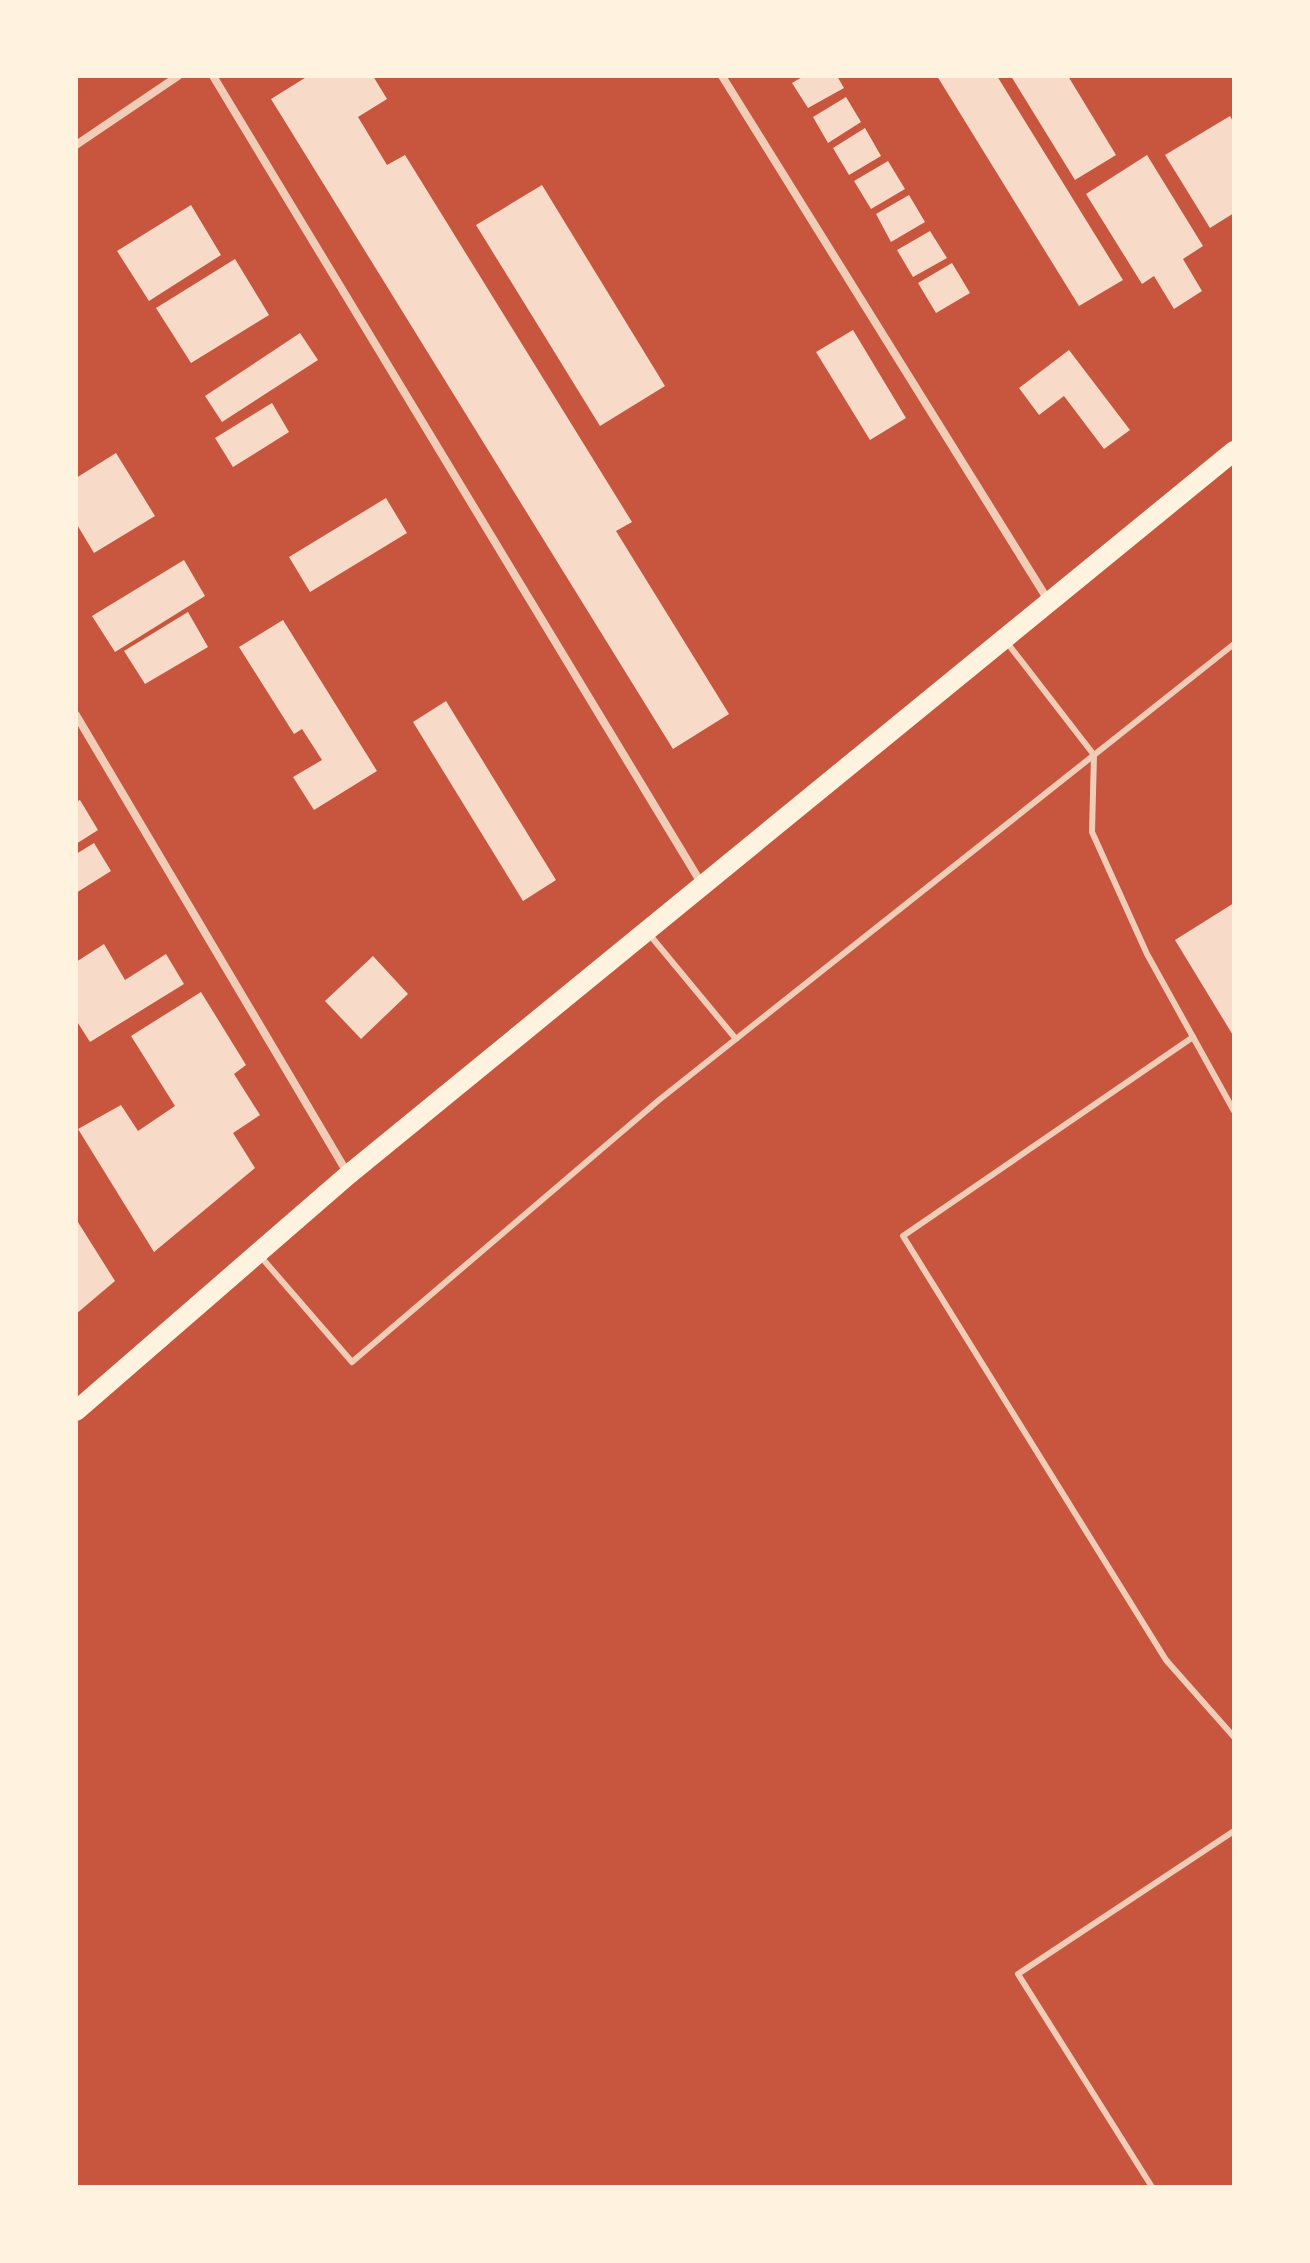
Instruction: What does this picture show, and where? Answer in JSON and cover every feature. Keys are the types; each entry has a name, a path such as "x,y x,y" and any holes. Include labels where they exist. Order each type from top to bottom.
{"main road":[{"path":"76,1411 348,1175 1234,451"}],"street":[{"path":"76,145 178,76"},
{"path":"213,76 703,887"},
{"path":"722,76 1048,600"},
{"path":"76,715 348,1175"}],"lane":[{"path":"1003,638 1094,755 1092,832 1147,954 1234,1111"},
{"path":"258,1253 352,1362 659,1100 1234,644"},
{"path":"648,932 736,1039"},
{"path":"1193,1037 903,1236 1166,1660 1234,1737"},
{"path":"1152,2187 1018,1974 1234,1831"}],"building":[{"path":"308,76 373,76 387,99 358,117 387,165 405,155 632,522 616,531 729,714 673,749 271,99"},
{"path":"804,76 837,76 844,88 808,108 792,83"},
{"path":"937,76 997,76 1123,280 1079,306"},
{"path":"1011,76 1068,76 1116,155 1075,180"},
{"path":"846,97 861,122 828,143 813,117"},
{"path":"1230,116 1234,123 1234,213 1210,228 1165,155"},
{"path":"865,128 881,156 849,175 833,148"},
{"path":"1147,155 1203,246 1183,259 1202,291 1174,309 1154,276 1142,284 1086,194"},
{"path":"888,161 905,189 871,209 854,181"},
{"path":"542,185 665,386 600,426 476,225"},
{"path":"909,195 925,222 891,242 876,214"},
{"path":"191,205 221,255 149,301 117,251"},
{"path":"930,231 947,258 913,277 897,250"},
{"path":"235,259 269,315 191,363 156,308"},
{"path":"952,263 970,293 936,313 918,283"},
{"path":"853,330 906,418 870,440 816,352"},
{"path":"300,333 318,360 222,422 205,396"},
{"path":"1069,350 1130,430 1104,449 1064,396 1039,415 1019,388"},
{"path":"272,403 289,432 233,467 215,438"},
{"path":"116,453 155,516 94,553 76,523 76,478"},
{"path":"386,498 407,533 310,592 289,557"},
{"path":"184,560 205,596 115,652 92,616"},
{"path":"188,612 208,647 145,684 124,651"},
{"path":"283,620 377,771 314,810 293,777 322,760 302,729 294,734 239,647"},
{"path":"446,701 556,880 523,901 413,722"},
{"path":"80,800 98,830 76,844 76,802"},
{"path":"94,843 111,871 76,893 76,854"},
{"path":"1234,903 1234,1037 1175,940"},
{"path":"104,944 125,980 166,954 184,984 90,1042 76,1020 76,962"},
{"path":"373,956 408,994 361,1039 325,1001"},
{"path":"201,992 246,1065 234,1074 260,1115 233,1133 255,1168 154,1252 78,1129 121,1105 138,1131 175,1106 131,1036"},
{"path":"76,1219 115,1281 76,1314"}]}
